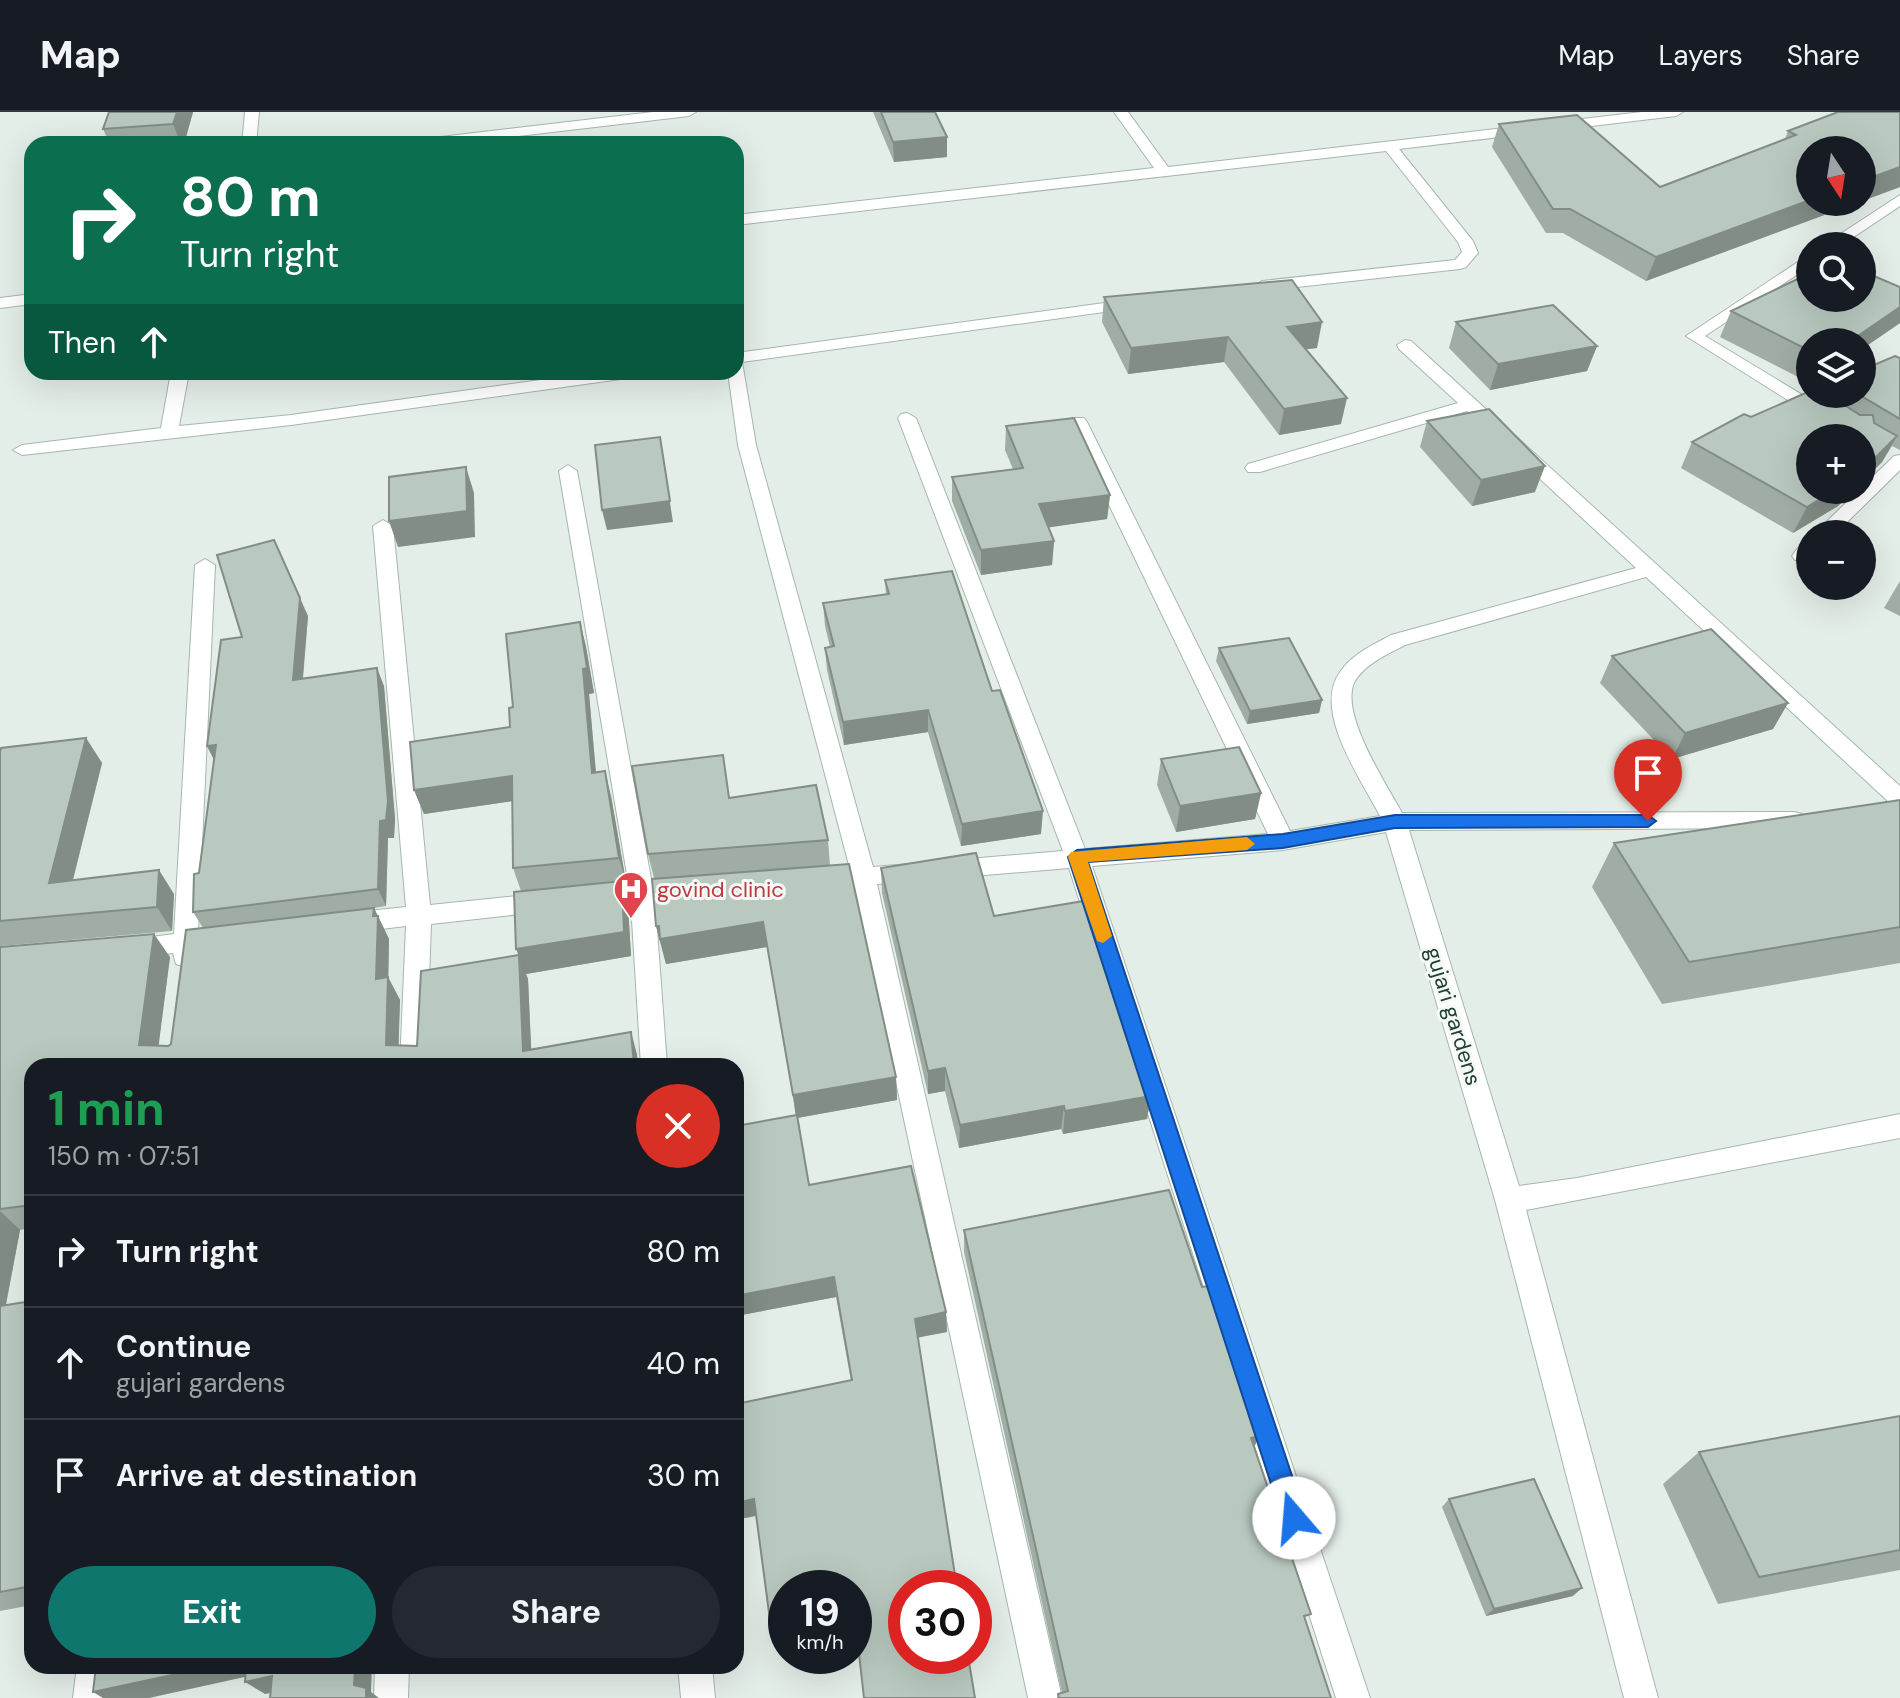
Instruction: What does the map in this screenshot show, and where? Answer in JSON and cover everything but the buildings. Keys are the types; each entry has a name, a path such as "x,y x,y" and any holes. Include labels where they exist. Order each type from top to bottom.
{"street":[{"path":"250,136 252,112"},
{"path":"464,136 568,119 689,112"},
{"path":"1121,112 1162,169"},
{"path":"1583,112 1596,122"},
{"path":"744,219 1162,169 1391,148 1676,112"},
{"path":"1240,289 1460,264 1470,253 1465,241 1391,148"},
{"path":"1851,232 1900,199"},
{"path":"1796,268 1694,336 1883,451 1834,520"},
{"path":"0,303 24,300"},
{"path":"744,357 1145,302"},
{"path":"1405,345 1650,570 1895,813"},
{"path":"169,432 179,380"},
{"path":"22,450 291,420 578,380"},
{"path":"738,380 747,445 864,877 1045,1698"},
{"path":"1254,468 1470,405"},
{"path":"907,418 1077,857 1353,1698"},
{"path":"1078,422 1283,841"},
{"path":"568,471 642,893 653,1058"},
{"path":"383,526 419,915 413,1058"},
{"path":"183,974 205,565"},
{"name":"gujari gardens","path":"1641,1698 1509,1200 1395,822 1346,723 1340,695 1349,675 1364,659 1398,640 1650,570"},
{"path":"801,882 1283,841 1395,822 1821,820"},
{"path":"326,926 705,889"},
{"path":"109,950 233,937"},
{"path":"1509,1200 1577,1190 1900,1126"},
{"path":"90,1698 93,1674"},
{"path":"391,1698 392,1674"},
{"path":"696,1674 698,1698"}],"slow traffic":[{"path":"1103,936 1077,857 1247,844"}],"place":[{"name":"govind clinic","path":"631,920"}],"route":[{"path":"1294,1518 1077,857 1283,841 1395,822 1648,821"}]}
